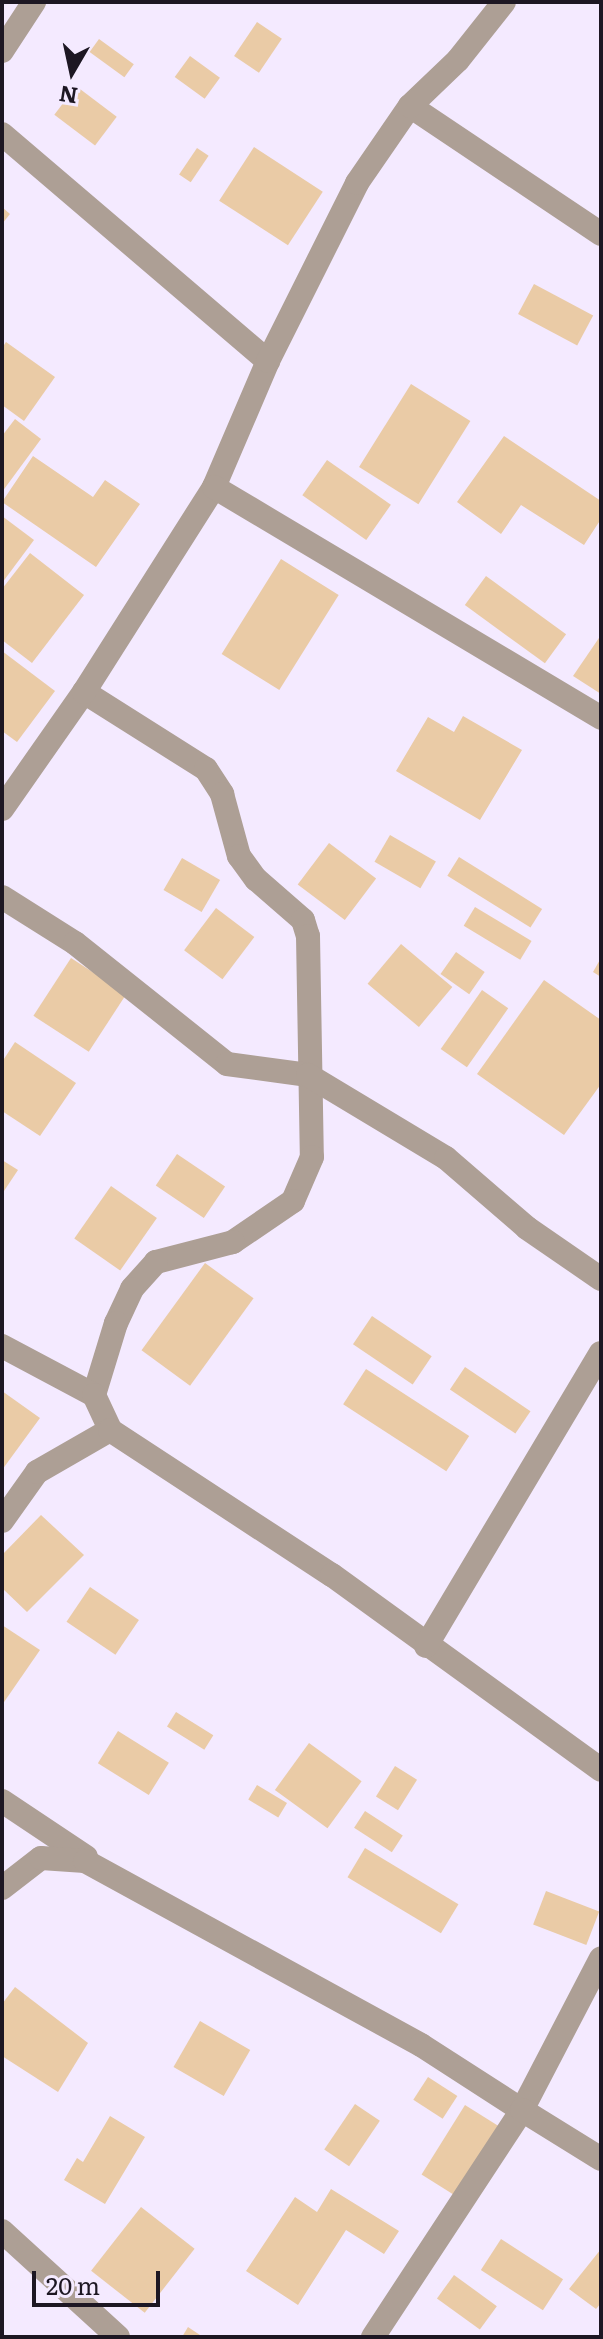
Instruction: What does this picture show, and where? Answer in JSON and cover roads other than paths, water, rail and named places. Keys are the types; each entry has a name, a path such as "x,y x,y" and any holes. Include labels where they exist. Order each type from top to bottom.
{"street":[{"path":"2,51 34,2"},
{"path":"2,809 84,692 214,487 268,361 357,183 410,106 458,60 504,2"},
{"path":"410,106 601,234"},
{"path":"2,134 268,361"},
{"path":"214,487 601,718"},
{"path":"84,692 206,769 222,794 239,856 256,879 303,920 308,936 308,1075 312,1157 293,1201 233,1242 156,1262 132,1289 116,1323 94,1395"},
{"path":"2,897 75,943 227,1064 308,1075 446,1158 527,1228 601,1279"},
{"path":"2,1346 94,1395 110,1430 332,1575 601,1770"},
{"path":"426,1646 601,1353"},
{"path":"2,1521 37,1472 110,1430"},
{"path":"2,1801 112,1874"},
{"path":"2,1888 41,1858 85,1861 421,2045 601,2159"},
{"path":"373,2337 522,2110 601,1958"},
{"path":"2,2231 118,2337"}]}
